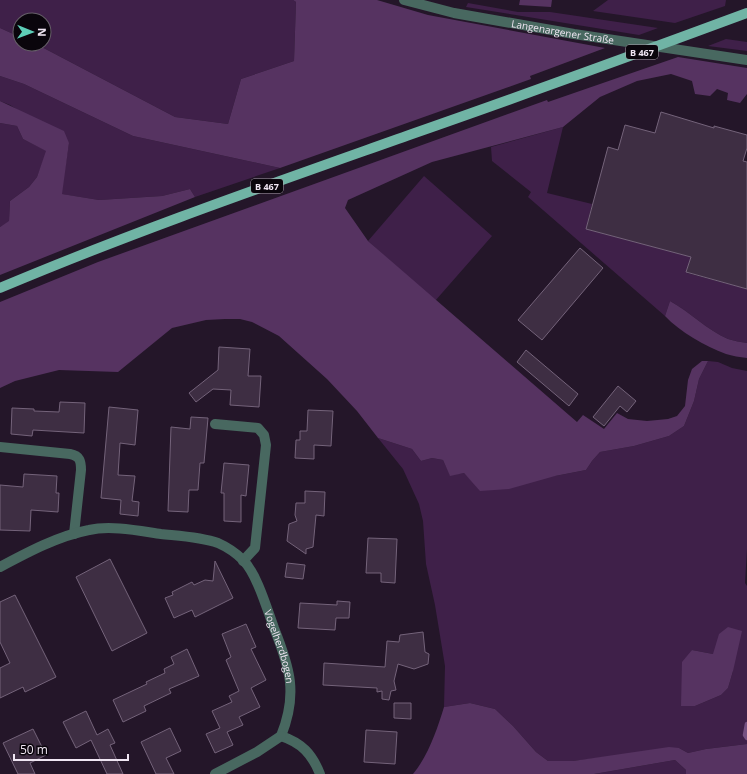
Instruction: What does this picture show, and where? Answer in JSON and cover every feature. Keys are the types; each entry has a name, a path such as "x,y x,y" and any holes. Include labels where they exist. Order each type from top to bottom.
{"main road":[{"name":"B 467","path":"0,288 113,242 747,13"}],"street":[{"name":"Langenargener Straße","path":"404,0 454,13 560,32 747,60"},
{"path":"216,424 258,428 264,435 266,445 255,548 243,561"},
{"path":"0,448 70,454 76,455 79,458 81,470 74,534"},
{"name":"Vogelherdbogen","path":"0,566 35,549 74,534 90,530 109,529 195,538 217,543 232,551 250,569 288,667 291,688 290,708 287,720 280,736"},
{"path":"214,774 257,752 280,736 292,739 302,746 314,760 320,774"}],"shaded area":[{"path":"0,0 293,0 296,2 294,61 241,79 228,124 175,117 51,52 52,12 12,12 12,33 0,28"},
{"path":"293,0 377,0 428,15 605,48 530,76 531,79 280,168 133,136 24,84 0,76 0,28 12,33 12,52 51,52 175,117 228,124 241,79 294,61 296,2"},
{"path":"520,0 552,0 551,7 519,5"},
{"path":"608,0 726,0 725,6 675,23 593,11"},
{"path":"468,3 518,12 550,12 658,28 639,35 466,7"},
{"path":"726,39 747,42 747,51 708,46"},
{"path":"678,57 747,68 747,94 740,103 727,100 728,93 717,89 710,96 695,94 692,81 671,74 637,81 600,97 563,127 432,162 348,200 345,208 368,241 577,422 583,415 604,429 617,413 628,419 647,421 668,419 677,416 685,406 688,380 692,369 702,361 708,361 699,379 694,401 684,426 669,436 634,446 600,452 586,470 555,476 509,489 480,491 464,473 450,476 443,460 432,458 421,461 412,449 378,438 357,411 327,379 279,336 252,322 240,319 206,320 172,328 118,372 59,370 15,381 0,388 0,302 98,262 547,100 548,102"},
{"path":"0,76 24,84 133,136 280,168 195,197 190,189 162,196 99,200 61,194 69,143 10,105 0,101"},
{"path":"0,101 64,131 69,143 62,194 99,200 162,196 190,189 195,197 0,275 0,227 9,221 10,201 29,187 37,177 46,151 23,139 17,126 0,123"},
{"path":"0,123 17,126 23,139 47,151 37,177 29,187 10,201 9,222 0,227"},
{"path":"563,127 547,193 592,204 586,229 691,257 687,273 747,289 747,343 730,340 720,335 670,301 665,316 528,197 531,192 492,161 491,147"},
{"path":"424,176 492,236 435,301 368,241"},
{"path":"670,301 720,335 730,340 747,343 747,358 728,355 718,351 701,343 678,328 665,316"},
{"path":"708,361 718,362 732,368 747,371 747,549 745,583 747,586 747,744 706,749 688,753 679,748 573,761 548,761 536,752 513,726 495,709 470,703 444,707 445,666 435,605 426,564 423,521 419,504 403,469 378,438 412,449 421,461 432,458 443,460 450,475 464,473 470,479 555,476 586,470 600,452 634,446 669,436 684,426 694,401 699,379","holes":["692,650 713,654 733,671 728,688 721,695 695,706 681,706"]},
{"path":"728,627 742,631 728,688 721,695 695,706 681,706 682,662 692,650 713,654 719,634"},
{"path":"470,703 495,709 513,726 536,752 548,761 573,761 669,747 679,748 688,753 706,749 747,744 747,774 686,774 686,770 675,760 594,774 413,774 428,751 444,707"},
{"path":"675,760 686,770 686,774 594,774"}],"building":[{"path":"661,112 714,128 714,126 747,135 747,148 743,161 747,162 747,289 686,272 691,257 586,229 608,147 618,150 625,125 655,133"},
{"path":"580,248 603,268 542,340 518,320"},
{"path":"219,347 250,349 248,376 261,376 259,407 230,405 231,390 213,389 196,402 189,393 218,370"},
{"path":"526,350 578,394 569,406 517,362"},
{"path":"618,386 636,401 627,412 620,406 604,426 593,417"},
{"path":"60,402 85,403 84,433 33,430 32,436 11,434 12,408 59,412"},
{"path":"109,407 138,410 135,445 120,443 118,475 135,476 132,501 139,502 138,516 120,514 121,500 101,498"},
{"path":"308,410 333,411 331,446 314,445 314,459 295,458 296,440 300,440 300,431 307,431"},
{"path":"191,417 208,418 204,463 200,463 198,490 189,490 188,512 168,511 171,427 190,429"},
{"path":"224,463 249,465 246,496 241,495 241,522 224,521 224,493 221,493"},
{"path":"24,474 57,476 56,493 59,493 58,512 31,510 30,531 0,530 0,485 23,487"},
{"path":"305,491 325,492 324,516 316,515 313,547 306,549 306,554 287,541 289,524 297,521 295,515 296,503 305,503"},
{"path":"368,538 397,539 395,583 381,582 381,573 366,573"},
{"path":"110,559 147,633 112,651 76,577"},
{"path":"215,561 233,598 195,617 192,610 174,618 165,598 173,595 172,592 192,582 194,585 205,580 213,581"},
{"path":"287,563 305,565 303,579 285,577"},
{"path":"15,595 56,677 25,692 23,687 0,698 0,668 10,663 0,642 0,602"},
{"path":"337,601 350,602 349,618 336,618 335,630 298,628 300,603 337,605"},
{"path":"246,624 256,647 251,649 266,680 251,688 260,707 239,717 243,725 227,732 233,745 215,753 206,734 220,728 212,711 232,702 229,696 239,691 226,660 231,657 222,634"},
{"path":"423,632 425,652 429,654 428,664 414,669 398,664 394,681 396,690 391,691 389,700 382,699 382,691 377,692 377,688 323,685 324,663 385,667 387,641 399,642 400,635"},
{"path":"187,649 199,676 169,689 171,693 144,706 146,711 123,722 113,700 147,684 146,682 165,673 164,669 174,664 171,657"},
{"path":"394,703 411,703 411,719 394,718"},
{"path":"86,711 97,735 108,729 115,743 110,745 123,774 107,774 91,740 76,748 63,722"},
{"path":"170,728 181,751 166,758 174,774 156,774 141,742"},
{"path":"33,729 46,755 30,763 35,774 18,774 3,743"},
{"path":"366,730 397,732 395,764 364,762"}],"waterway":[{"path":"747,724 745,735 747,738"}]}
